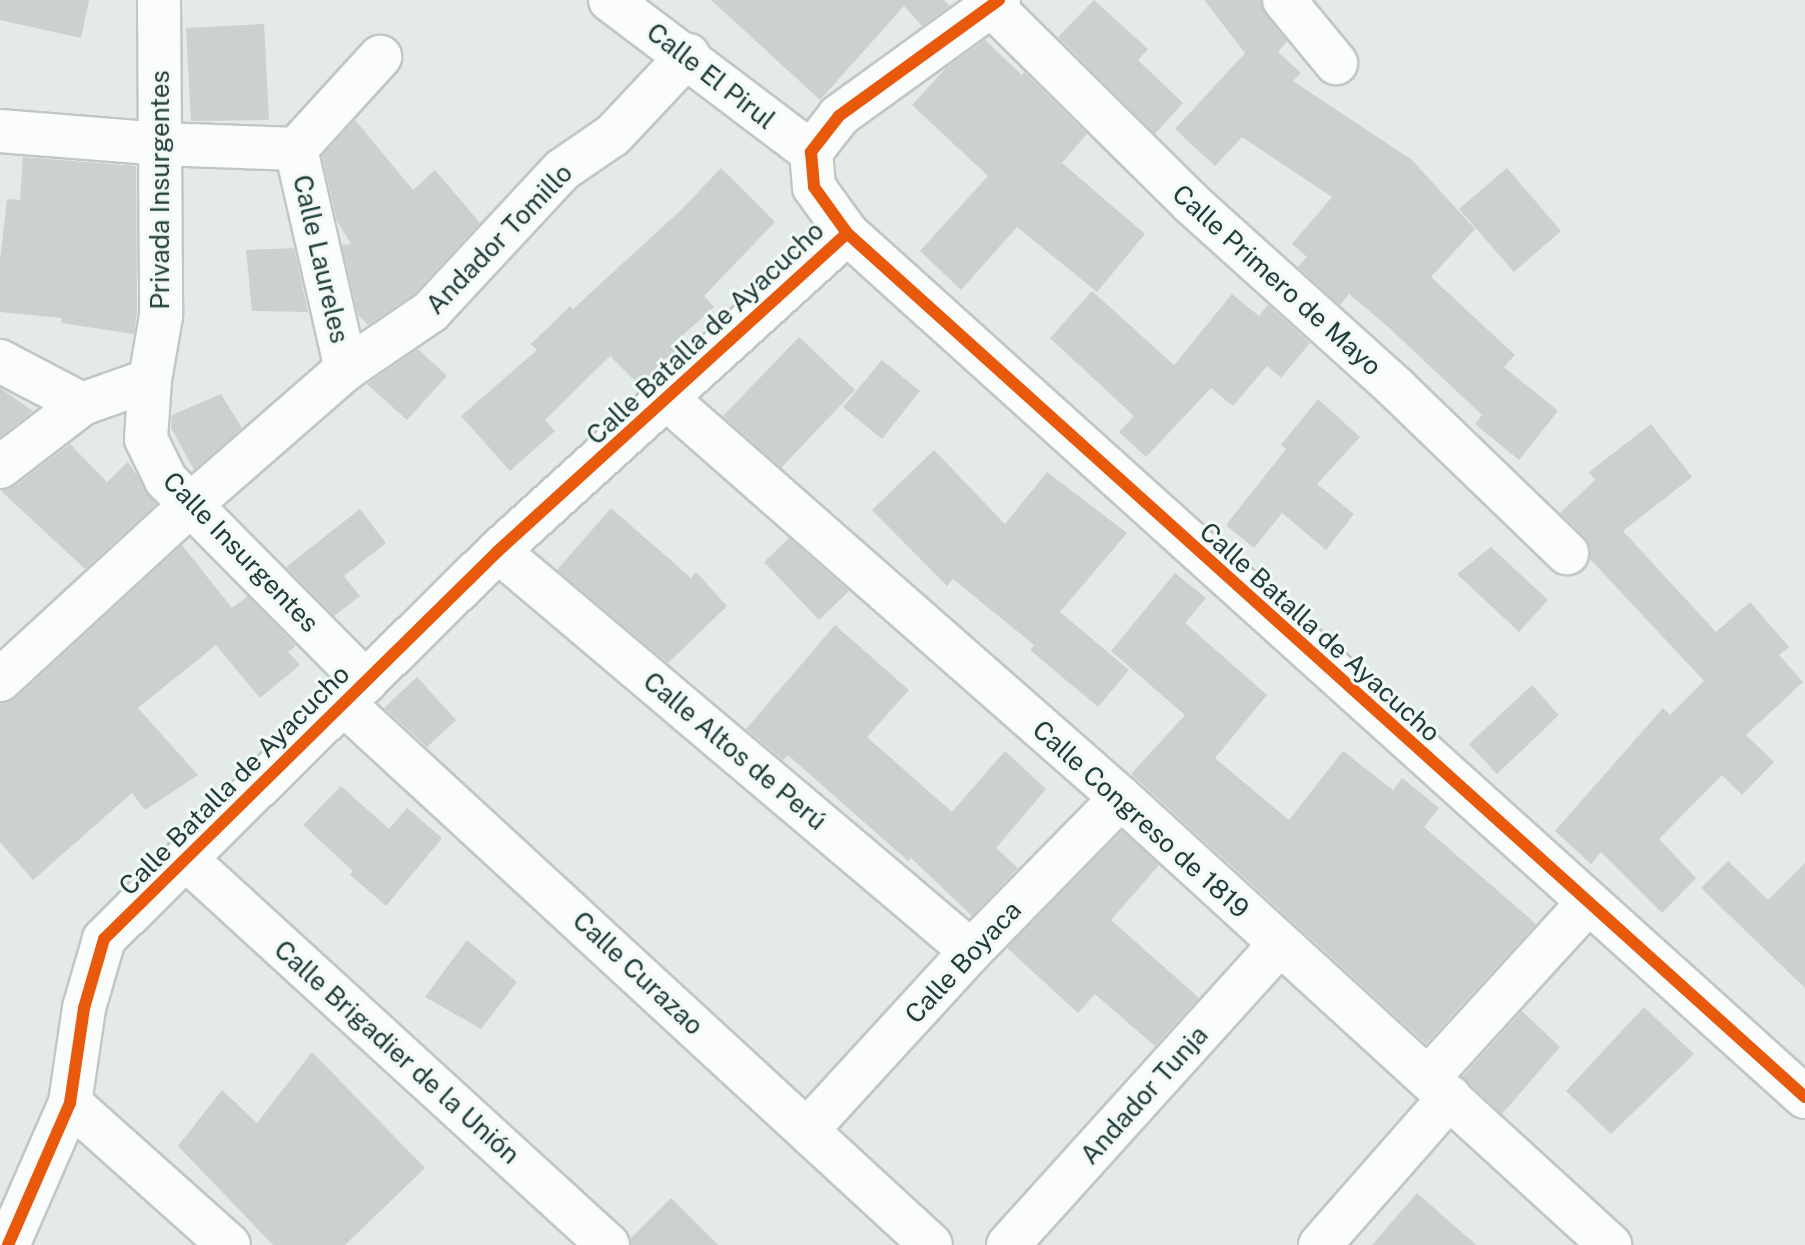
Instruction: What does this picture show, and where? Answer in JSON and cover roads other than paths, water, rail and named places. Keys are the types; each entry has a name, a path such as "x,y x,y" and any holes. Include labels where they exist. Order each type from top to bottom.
{"street":[{"name":"Privada Insurgentes","path":"150,380 161,316 159,0"},
{"name":"Calle El Pirul","path":"610,0 688,55 713,80 811,152"},
{"path":"1284,0 1336,63"},
{"path":"847,233 814,187 811,152 839,116 994,2"},
{"name":"Calle Primero de Mayo","path":"994,2 1192,204 1396,388 1567,553"},
{"name":"Andador Tomillo","path":"0,680 190,505 346,369 430,312 562,170 613,135 688,55"},
{"path":"0,131 160,144 296,149 380,57"},
{"name":"Calle Laureles","path":"296,149 346,369"},
{"name":"Calle Batalla de Ayacucho","path":"8,1245 70,1103 84,1008 104,939 498,551 847,233 1805,1097"},
{"path":"0,361 82,404"},
{"path":"0,467 82,404 150,380"},
{"name":"Calle Insurgentes","path":"150,380 146,439 166,480 355,693"},
{"name":"Calle Congreso de 1819","path":"667,399 1121,798 1610,1245"},
{"name":"Calle Altos de Perú","path":"498,551 971,951"},
{"name":"Calle Curazao","path":"355,693 931,1245"},
{"name":"Calle Boyaca","path":"808,1129 971,951 1121,798"},
{"name":"Calle Brigadier de la Unión","path":"186,859 608,1245"},
{"path":"1320,1245 1439,1088 1588,903"},
{"name":"Andador Tunja","path":"1008,1245 1279,945"},
{"path":"70,1103 229,1245"}]}
